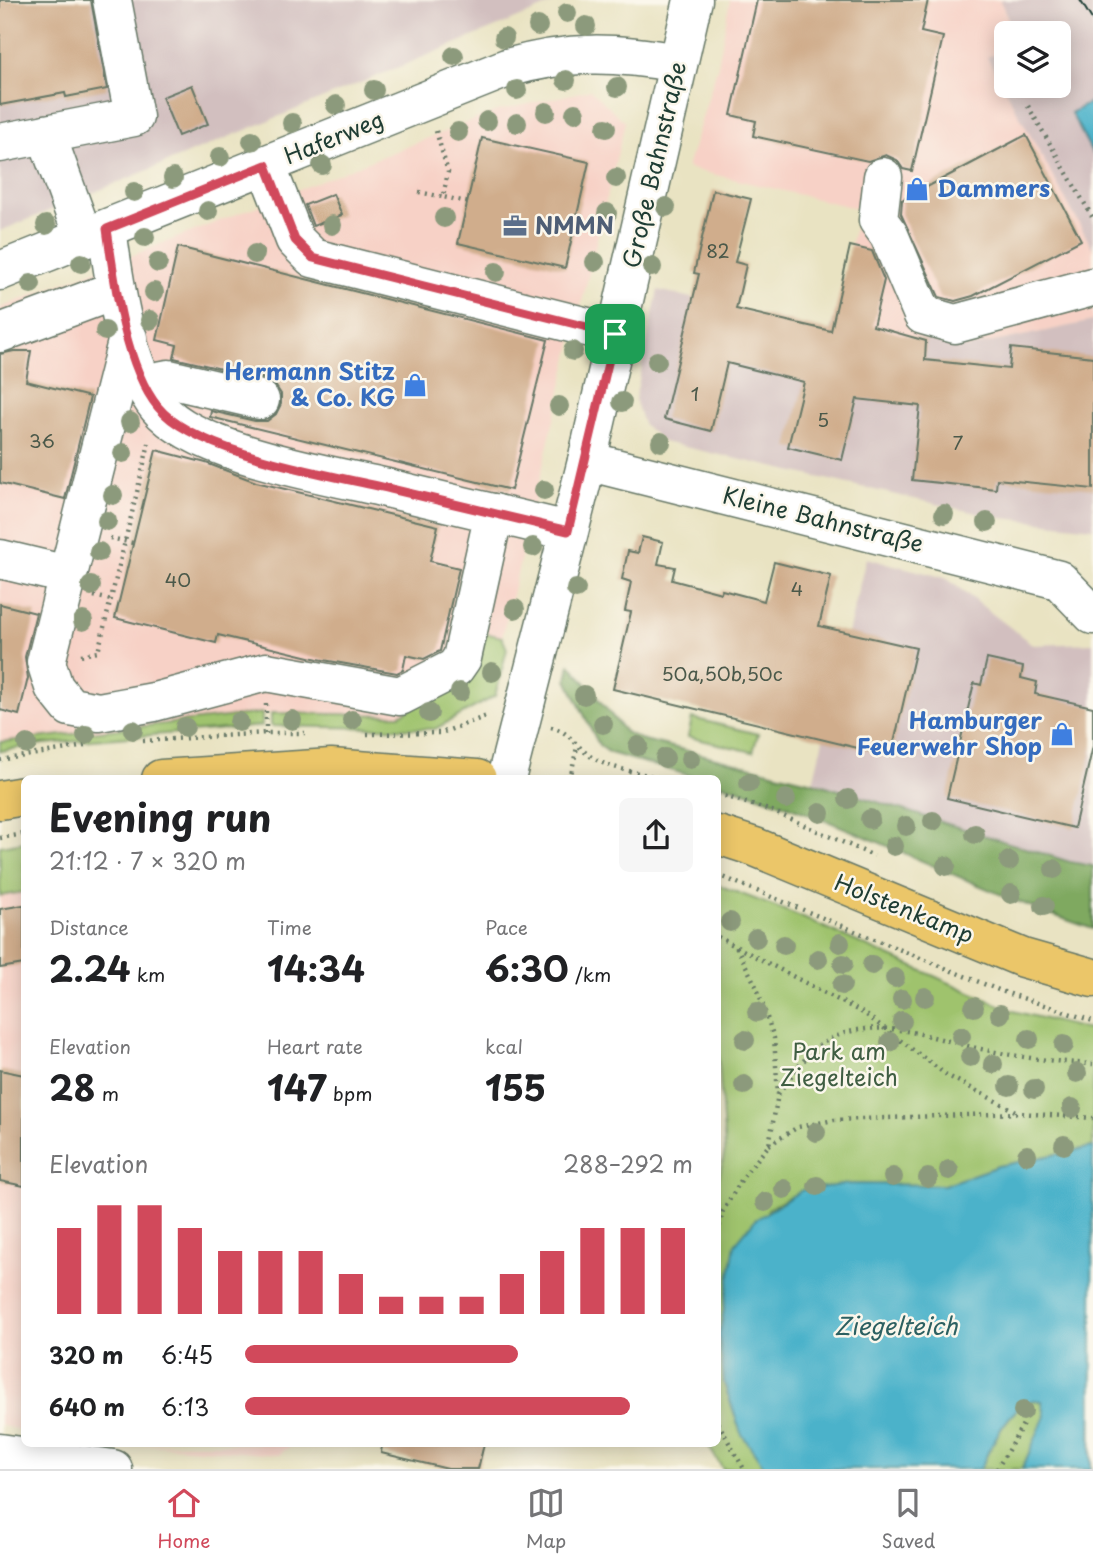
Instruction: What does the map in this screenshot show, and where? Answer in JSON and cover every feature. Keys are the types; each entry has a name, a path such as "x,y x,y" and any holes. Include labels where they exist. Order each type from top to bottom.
{"main road":[{"path":"214,775 266,771 385,770 436,775"},
{"path":"0,800 21,796"},
{"name":"Holstenkamp","path":"721,836 755,847 1023,958 1093,978"}],"street":[{"path":"0,143 134,117 112,0"},
{"name":"Große Bahnstraße","path":"507,775 587,461 693,0"},
{"name":"Haferweg","path":"0,271 508,68 567,54 623,53 678,64"},
{"path":"46,134 95,234 116,290 128,338 151,396 180,426 201,437 261,459 568,531"},
{"path":"266,165 295,240 313,258 615,334"},
{"path":"883,177 878,220 889,235 923,315 955,324 1092,287"},
{"path":"0,333 116,290"},
{"path":"128,338 46,662 54,687 70,707 99,712 154,702 267,672 387,696 400,696 455,668 462,658 494,513"},
{"path":"151,396 169,379 260,400"},
{"name":"Kleine Bahnstraße","path":"587,461 1059,580 1093,615"},
{"path":"0,559 67,575"},
{"path":"0,1453 88,1468"}],"path":[{"path":"428,100 448,172 443,197"},
{"path":"1028,106 1093,218"},
{"path":"419,192 467,202"},
{"path":"46,662 98,652 151,396"},
{"path":"266,771 267,672"},
{"path":"551,727 564,730 577,747 597,760 650,775"},
{"path":"571,775 577,747"},
{"path":"721,795 772,811 880,859"},
{"path":"0,838 21,834"},
{"path":"721,876 1001,991 1093,1021"},
{"path":"721,938 886,1027 948,1076 1019,1113"},
{"path":"736,946 757,988 774,1038 778,1094 769,1145"},
{"path":"778,1094 806,1057 833,1037 886,1027 982,1049 1061,1062 1093,1063"},
{"path":"721,1220 736,1188 769,1145 798,1127 834,1120 1019,1113 1093,1118"},
{"path":"997,1469 1025,1421"},
{"path":"721,1428 744,1469"}],"shaded area":[{"path":"0,0 562,0 0,231"},
{"name":"Dammers","path":"730,0 1000,0 1009,21 994,21 994,55 988,58 994,69 994,98 1010,98 1093,249 1093,321 966,348 833,320 859,209 687,168 718,65"},
{"path":"1000,0 1093,0 1093,249 1010,98 1071,98 1071,21 1009,21"},
{"path":"994,54 994,70 987,57"},
{"path":"590,90 625,122 502,637 476,631 467,672 400,715 262,713 0,742 0,308 494,112"},
{"path":"658,290 830,331 833,320 966,348 1093,321 1093,528 994,517 663,442 643,424 635,399"},
{"path":"866,558 946,578 1033,645 1093,643 1093,866 1070,862 813,782"},
{"path":"21,892 21,1430 0,1425 0,896"},
{"path":"179,1447 290,1447 278,1455"}],"green space":[{"path":"476,631 502,637 507,649 495,696 435,729 271,726 271,713 400,715 467,673"},
{"path":"570,664 625,732 640,739 813,782 1070,862 1093,866 1093,929 999,894 860,834 721,784 721,775 688,775 610,753 599,745 567,680"},
{"path":"262,713 262,726 43,744 0,751 0,742"},
{"path":"692,718 758,734 753,752 688,737"},
{"path":"21,842 21,892 0,896 0,846"},
{"name":"Park am Ziegelteich","path":"721,886 794,914 1013,1011 1093,1031 1093,1147 998,1166 944,1185 850,1184 803,1190 768,1209 724,1383 741,1433 766,1469 723,1469 709,1447 721,1447 721,1169 725,1151 721,1093"},
{"path":"1033,1400 1042,1401 1046,1416 1022,1469 980,1469 1008,1420 1015,1411"}],"water":[{"path":"1089,103 1093,110 1093,154 1071,113"},
{"name":"Ziegelteich","path":"1093,1147 1091,1469 1022,1469 1045,1416 1042,1401 1033,1400 1015,1411 1008,1420 980,1469 766,1469 741,1433 724,1383 721,1325 735,1244 755,1220 802,1190 850,1184 944,1185 998,1166"}],"building":[{"path":"0,0 91,0 107,89 66,97 65,93 0,105"},
{"path":"757,0 928,0 921,32 943,37 912,171 903,169 897,160 886,155 868,161 753,136 756,121 731,115"},
{"path":"192,85 208,124 178,136 162,97"},
{"path":"1026,135 1081,240 973,296 955,301 939,297 901,214 902,200"},
{"path":"482,138 589,162 565,268 458,243"},
{"path":"713,190 751,199 735,262 746,265 736,309 831,331 850,246 872,251 884,280 873,326 926,341 925,360 1009,369 1011,348 1093,357 1093,489 997,479 996,489 912,480 920,406 857,399 842,460 788,447 804,382 727,363 711,431 664,419 699,274 694,273"},
{"path":"333,194 342,215 313,226 305,205"},
{"name":"Hermann Stitz & Co. KG","path":"178,247 548,340 511,490 210,417 211,411 255,421 267,421 276,414 281,404 281,394 275,385 265,379 174,358 177,345 157,340"},
{"path":"31,351 26,381 90,397 65,499 0,483 0,354"},
{"path":"156,450 206,463 256,482 438,526 430,561 459,568 440,651 424,659 406,655 403,670 397,673 318,659 218,635 216,643 115,618"},
{"path":"642,537 663,542 658,564 675,567 672,580 721,593 722,590 764,601 774,562 831,576 819,626 916,648 891,756 613,689 631,612 625,611 631,582 622,579 628,551 638,553"},
{"path":"0,604 36,613 25,657 28,678 19,715 0,710"},
{"path":"987,659 1023,667 1021,678 1037,682 1035,694 1093,707 1093,746 1074,828 947,798 974,683 981,685"},
{"path":"21,906 21,964 0,968 0,909"},
{"path":"0,1070 21,1074 21,1185 0,1181"},
{"path":"382,1447 483,1447 478,1469 448,1469 381,1453"}],"tram line":[{"path":"1080,0 1093,21"}],"place":[{"name":"Dammers","path":"917,189"},
{"name":"NMMN","path":"515,226"},
{"name":"Hermann Stitz & Co. KG","path":"415,385"},
{"name":"Hamburger Feuerwehr Shop","path":"1062,734"}],"route":[{"path":"266,165 295,240 313,258 615,334 587,461 568,531 261,459 201,437 180,426 158,408 144,384 128,338 116,290 107,229 266,165"}]}
